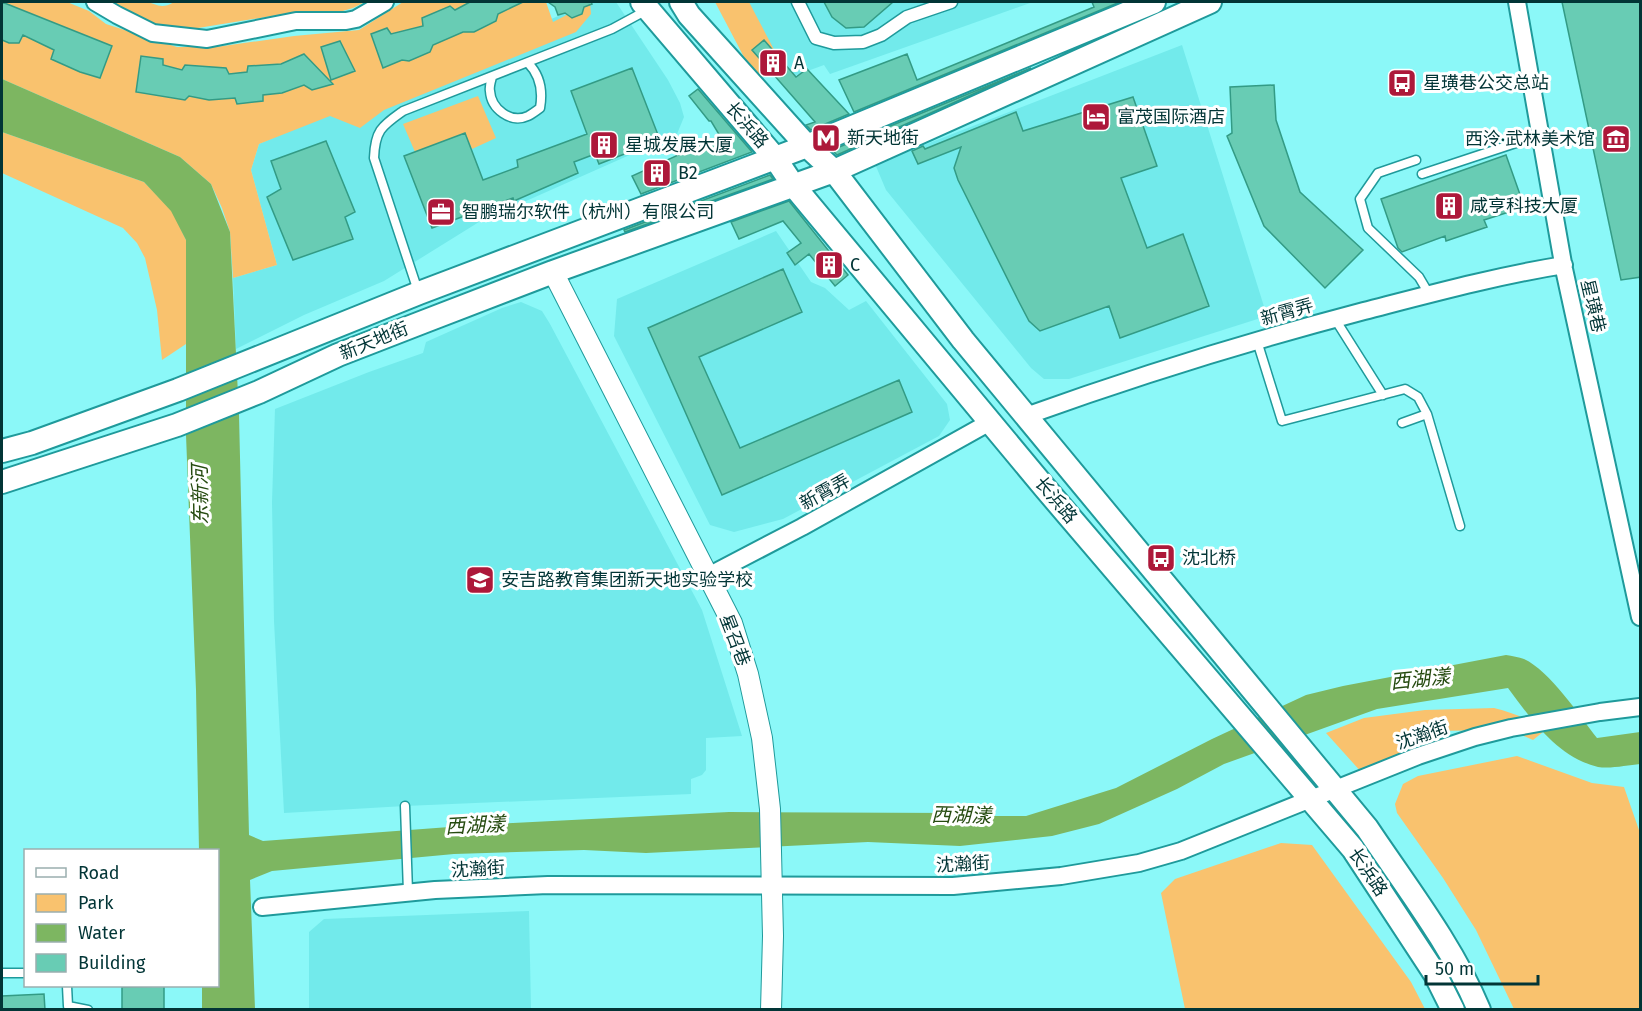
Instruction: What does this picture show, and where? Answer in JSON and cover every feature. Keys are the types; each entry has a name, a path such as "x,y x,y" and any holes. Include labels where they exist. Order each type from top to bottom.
{"main road":[{"name":"长浜路","path":"681,2 689,15 807,146 834,171 963,340 1367,828 1470,988 1479,1010"},
{"name":"新天地街","path":"2,451 32,444 178,390 419,293 807,146 1154,2"},
{"name":"新天地街","path":"2,482 177,425 259,392 338,355 553,272 834,171 1210,2"},
{"name":"长浜路","path":"645,6 775,158 794,185 990,422 1353,849 1435,974 1453,1010"}],"street":[{"path":"95,2 153,33 207,39 296,21 356,19 385,2"},
{"path":"798,2 816,38 846,44 863,42 881,35 907,17 951,2"},
{"name":"星璜巷","path":"1517,2 1564,265 1641,616"},
{"name":"新霄弄","path":"1026,416 1122,382 1335,319 1429,294 1564,265"},
{"name":"星召巷","path":"553,272 732,623 748,674 762,738 770,809 773,936 771,1010"},
{"name":"新霄弄","path":"708,576 802,527 990,422"},
{"name":"沈瀚街","path":"262,907 408,886 953,886 1061,876 1139,863 1181,850 1418,756 1475,737 1511,728 1641,707"}],"lane":[{"path":"419,293 374,158 375,140 382,126 403,111 612,29 645,6"},
{"path":"492,77 489,91 494,105 503,114 513,119 526,117 540,108 542,96 537,72 528,63"},
{"path":"1422,174 1540,135"},
{"path":"1416,160 1378,173 1360,199 1368,228 1419,277 1429,294"},
{"path":"1335,319 1383,395"},
{"path":"1257,341 1282,421 1406,389 1418,397 1427,414 1460,526"},
{"path":"1402,423 1427,414"},
{"path":"405,806 408,886"},
{"path":"2,973 24,973"},
{"path":"67,987 68,1006 88,1010"}],"shaded area":[{"path":"591,2 616,2 668,80 680,103 684,117 677,134 479,222 384,281 304,315 236,349 233,278 277,265 251,170 259,144"},
{"path":"716,2 1033,2 830,74 824,65 791,77 754,76"},
{"path":"1182,45 1267,316 1069,379 1044,379 1031,368 886,190 875,164"},
{"path":"776,231 811,282 825,288 849,310 866,301 947,404 950,420 939,436 783,519 734,532 710,525 614,336 617,299"},
{"name":"安吉路教育集团新天地实验学校","path":"521,302 542,311 550,324 702,610 742,736 706,738 706,770 702,775 691,779 691,794 284,813 274,621 272,502 275,409 423,353 426,342 502,308"},
{"path":"529,911 531,1009 309,1009 309,932 324,919"}],"green space":[{"path":"2,2 67,2 89,11 106,24 177,47 216,47 359,30 403,2 546,2 553,22 590,3 591,14 576,32 384,110 360,128 330,116 259,144 251,170 277,265 233,278 230,232 222,208 211,184 180,157 2,79"},
{"path":"109,2 148,2 165,6 174,2 365,2 336,13 284,14 192,29 179,29 148,22"},
{"path":"715,2 749,2 780,61 777,69 767,77 754,76"},
{"path":"478,96 496,138 472,149 465,133 415,152 403,124"},
{"path":"2,132 144,182 172,211 186,240 186,344 162,360 157,310 145,258 137,243 123,228 2,173"},
{"path":"1494,708 1520,717 1543,732 1533,740 1510,730 1429,731 1425,750 1363,774 1326,733 1364,718 1425,710"},
{"path":"1517,756 1592,783 1624,787 1640,833 1640,1009 1514,1009 1476,930 1397,813 1395,804 1403,784 1418,776"},
{"path":"1281,843 1312,845 1411,982 1425,1009 1185,1009 1161,893 1175,879"}],"water":[{"path":"2,79 180,157 211,184 230,232 239,415 249,835 263,841 476,825 729,812 955,813 1026,816 1116,788 1212,739 1306,695 1506,655 1524,659 1544,673 1564,694 1597,738 1640,732 1640,764 1598,767 1570,755 1547,736 1508,688 1377,709 1224,764 1177,789 1099,824 1052,836 960,846 868,842 646,853 584,850 454,854 272,871 250,880 255,1009 202,1009 202,987 219,987 219,849 199,849 196,690 186,435 186,240 171,211 144,182 2,132"}],"building":[{"path":"2,2 112,46 100,78 51,59 54,50 23,35 19,43 2,40"},
{"path":"470,2 523,2 498,14 496,21 474,32 463,32 433,45 430,52 383,68 371,34 387,28 391,34 423,26 422,18 450,6 455,10"},
{"path":"548,2 591,2 592,4 584,7 582,14 572,18 565,13 558,15 555,7"},
{"path":"824,2 893,2 864,27 846,28 832,17"},
{"path":"1092,2 1120,2 854,112 839,80 907,54 917,80 1094,7"},
{"name":"西泠·武林美术馆","path":"1562,2 1641,2 1641,277 1621,280"},
{"path":"764,40 796,77 807,69 849,114 811,130 806,125 815,122 752,50"},
{"path":"340,41 355,71 331,80 321,47"},
{"path":"304,54 333,84 312,90 304,85 282,93 263,95 263,101 237,104 235,98 209,100 189,96 185,100 136,92 141,56 163,59 163,65 182,70 185,65 226,68 229,74 247,72 248,66 281,64"},
{"name":"星城发展大厦","path":"632,68 660,140 599,164 595,154 574,162 578,173 514,201 513,198 432,228 404,156 465,133 483,180 518,167 517,160 587,134 571,91"},
{"path":"1031,68 837,155 832,150"},
{"path":"1274,85 1276,120 1300,192 1363,250 1325,288 1264,226 1227,136 1232,133 1230,87"},
{"path":"698,89 752,152 641,194 632,176 720,136 711,121 689,96"},
{"path":"1133,97 1157,166 1121,178 1147,248 1183,234 1209,306 1120,338 1109,306 1040,331 1029,321 958,180 954,168 961,147 918,164 912,151 923,146 925,149 1016,112 1023,131"},
{"path":"326,141 355,212 345,217 353,239 293,260 267,197 281,189 271,161"},
{"name":"咸亨科技大厦","path":"1506,155 1523,203 1508,208 1509,212 1484,220 1487,227 1446,241 1445,236 1402,252 1398,248 1381,199"},
{"path":"770,175 773,179 625,232 624,230"},
{"path":"789,201 848,275 835,286 809,254 795,265 787,253 801,243 783,221 739,239 731,222"},
{"path":"783,269 802,312 699,357 740,448 899,380 912,412 722,495 648,328"},
{"path":"122,987 164,987 164,1010 122,1010"},
{"path":"44,994 45,1010 2,1010 2,996"}],"place":[{"name":"A","path":"773,63"},
{"name":"星璜巷公交总站","path":"1402,83"},
{"name":"富茂国际酒店","path":"1096,117"},
{"name":"新天地街","path":"826,138"},
{"name":"西泠·武林美术馆","path":"1616,139"},
{"name":"星城发展大厦","path":"604,145"},
{"name":"B2","path":"657,173"},
{"name":"咸亨科技大厦","path":"1449,206"},
{"name":"智鹏瑞尔软件（杭州）有限公司","path":"441,212"},
{"name":"C","path":"829,265"},
{"name":"沈北桥","path":"1161,558"},
{"name":"安吉路教育集团新天地实验学校","path":"480,580"}],"water label":[{"name":"东新河","path":"200,495"},
{"name":"西湖漾","path":"1420,679"},
{"name":"西湖漾","path":"961,815"},
{"name":"西湖漾","path":"475,825"}]}
